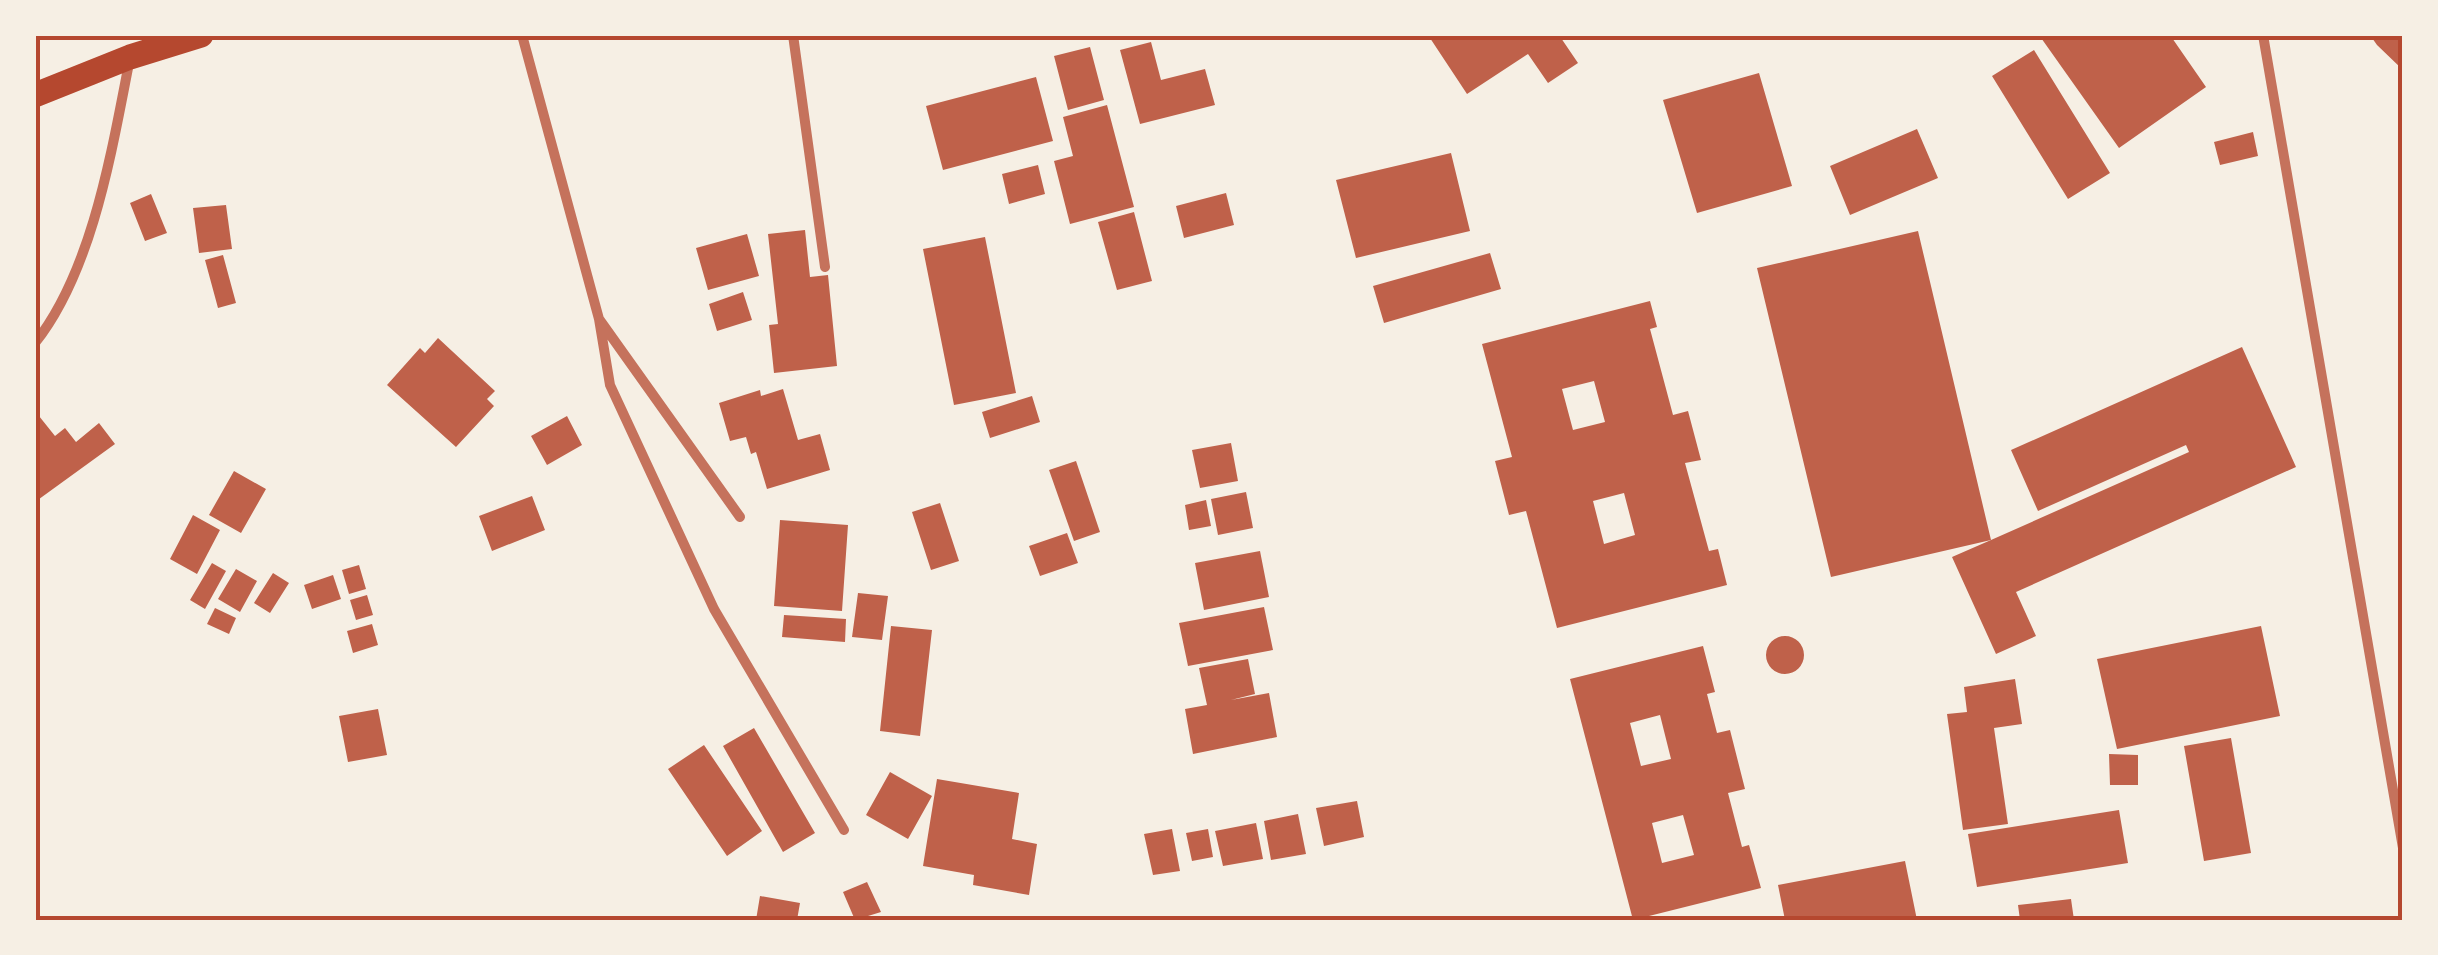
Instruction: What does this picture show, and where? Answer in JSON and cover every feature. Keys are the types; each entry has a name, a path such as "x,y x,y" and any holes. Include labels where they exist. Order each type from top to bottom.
{"main road":[{"path":"35,94 130,57 201,35"}],"street":[{"path":"522,35 599,319 610,385 714,610 844,830"},
{"path":"793,35 825,267"},
{"path":"2263,35 2403,848"},
{"path":"35,343 55,318 67,293 107,172 130,57"},
{"path":"599,319 740,517"}],"building":[{"path":"1428,35 1566,35 1561,38 1578,63 1548,83 1528,54 1467,94"},
{"path":"2039,35 2170,35 2206,87 2119,148"},
{"path":"2370,35 2403,35 2403,70 2377,45"},
{"path":"1151,42 1161,80 1205,69 1215,105 1140,124 1120,50"},
{"path":"1090,47 1104,100 1068,110 1054,56"},
{"path":"2034,50 2110,173 2068,199 1992,76"},
{"path":"1759,73 1792,186 1697,213 1663,100"},
{"path":"1036,77 1053,141 943,170 926,106"},
{"path":"1107,105 1134,207 1070,224 1054,161 1073,156 1063,117"},
{"path":"1917,129 1938,178 1850,215 1830,166"},
{"path":"2253,132 2258,156 2220,165 2214,142"},
{"path":"1451,153 1470,231 1356,258 1336,180"},
{"path":"1038,165 1045,194 1009,204 1002,174"},
{"path":"1226,193 1234,225 1184,238 1176,206"},
{"path":"151,194 167,233 145,241 130,203"},
{"path":"226,205 232,249 199,253 193,208"},
{"path":"1134,212 1152,281 1117,290 1098,222"},
{"path":"805,230 810,277 828,275 837,366 774,373 769,325 778,324 768,234"},
{"path":"1918,231 1991,540 1831,577 1757,268"},
{"path":"747,234 759,276 708,290 696,248"},
{"path":"985,237 1016,393 954,405 923,249"},
{"path":"1490,253 1501,289 1384,323 1373,286"},
{"path":"223,255 236,303 218,308 205,260"},
{"path":"743,292 752,320 717,331 709,304"},
{"path":"1650,301 1657,327 1650,329 1673,415 1688,411 1701,460 1685,463 1709,551 1718,549 1727,585 1557,628 1526,511 1509,515 1495,461 1512,457 1482,344","holes":["1594,381 1605,422 1573,430 1562,389","1624,493 1635,535 1604,544 1593,501"]},
{"path":"438,338 495,391 487,399 494,406 456,447 387,385 420,348 425,353"},
{"path":"2242,347 2296,467 2016,592 2036,636 1996,654 1952,557 2189,452 2186,445 2038,511 2011,450"},
{"path":"783,389 798,440 820,434 830,470 767,489 756,452 751,454 746,437 730,441 719,403 760,390 761,396"},
{"path":"1032,396 1040,422 990,438 982,412"},
{"path":"35,411 55,436 65,428 76,442 99,423 115,444 35,502"},
{"path":"567,416 582,445 547,465 531,436"},
{"path":"1231,443 1238,481 1200,488 1192,450"},
{"path":"1076,461 1100,532 1074,541 1049,470"},
{"path":"234,471 266,489 241,533 209,515"},
{"path":"1246,492 1253,528 1218,535 1211,499"},
{"path":"532,496 545,530 492,551 479,516"},
{"path":"1206,500 1211,526 1189,530 1185,505"},
{"path":"940,503 959,561 931,570 912,512"},
{"path":"193,515 220,530 197,574 170,559"},
{"path":"780,520 848,525 842,611 774,606"},
{"path":"1067,533 1078,563 1040,576 1029,546"},
{"path":"1260,551 1269,597 1204,610 1195,563"},
{"path":"212,563 226,571 205,609 190,600"},
{"path":"359,565 366,589 349,594 342,570"},
{"path":"236,569 257,581 240,612 218,599"},
{"path":"273,573 289,583 270,613 254,603"},
{"path":"333,575 341,599 312,609 304,585"},
{"path":"858,593 888,596 882,640 852,637"},
{"path":"367,595 373,615 356,620 350,600"},
{"path":"1264,607 1273,650 1188,666 1179,623"},
{"path":"215,608 236,618 229,634 207,624"},
{"path":"784,615 846,619 845,642 782,637"},
{"path":"372,624 378,645 353,653 347,631"},
{"path":"891,626 932,630 920,736 880,731"},
{"path":"2261,626 2280,716 2117,749 2097,659"},
{"path":"1785,636 1799,641 1804,655 1799,669 1785,674 1771,669 1766,655 1771,641"},
{"path":"1703,646 1715,692 1707,694 1717,733 1730,730 1745,789 1728,793 1742,847 1749,845 1761,888 1633,920 1570,679","holes":["1660,715 1671,759 1641,766 1630,723","1683,815 1694,855 1662,863 1652,823"]},
{"path":"1248,659 1255,694 1231,700 1269,693 1277,737 1193,754 1185,709 1207,705 1199,668"},
{"path":"2015,679 2022,724 1994,728 2008,824 1963,830 1947,714 1967,712 1964,687"},
{"path":"378,709 387,755 348,762 339,716"},
{"path":"754,728 815,833 783,852 723,746"},
{"path":"2231,738 2251,853 2204,861 2184,746"},
{"path":"704,745 762,831 727,856 668,769"},
{"path":"2109,754 2138,755 2138,785 2110,785"},
{"path":"890,772 932,796 908,839 866,815"},
{"path":"937,779 1019,793 1012,839 1037,844 1029,895 973,885 974,875 923,866"},
{"path":"1357,801 1364,837 1324,846 1316,808"},
{"path":"2119,810 2128,863 1977,887 1968,834"},
{"path":"1298,814 1306,854 1271,860 1264,821"},
{"path":"1256,823 1263,859 1223,866 1215,831"},
{"path":"1172,829 1180,871 1153,875 1144,834"},
{"path":"1208,829 1213,857 1192,861 1186,833"},
{"path":"1905,861 1917,920 1785,920 1778,885"},
{"path":"867,882 881,912 855,920 843,892"},
{"path":"760,896 800,903 797,920 756,920"},
{"path":"2071,899 2074,920 2020,920 2018,905"}]}
